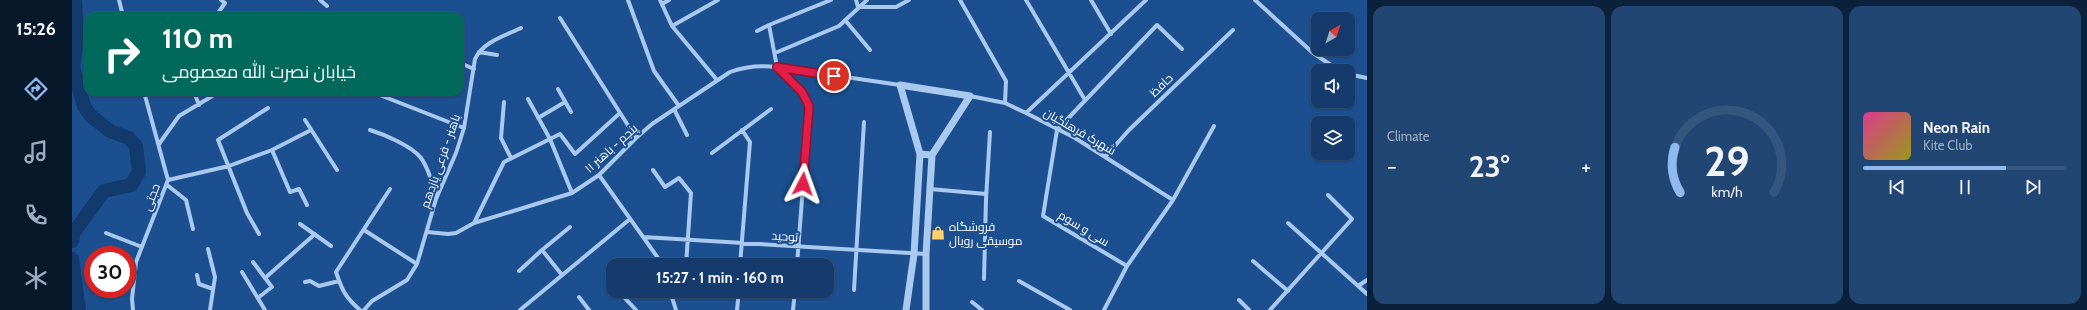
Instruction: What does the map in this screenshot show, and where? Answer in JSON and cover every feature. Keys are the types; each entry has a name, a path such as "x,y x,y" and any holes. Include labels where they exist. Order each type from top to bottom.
{"street":[{"path":"120,0 122,12"},
{"path":"219,12 225,2 221,0"},
{"path":"320,0 327,6"},
{"path":"628,0 654,71 679,106"},
{"path":"669,0 661,2 672,26 717,80"},
{"path":"672,26 718,0"},
{"path":"757,31 831,0"},
{"path":"856,0 858,7"},
{"path":"775,53 839,26 867,0"},
{"path":"858,7 896,7 909,0"},
{"path":"960,0 1006,81 1005,103"},
{"path":"1026,0 1085,100"},
{"path":"1090,0 1111,34"},
{"path":"1026,113 1146,0"},
{"path":"1255,0 1313,53 1330,64"},
{"path":"560,18 636,138"},
{"path":"845,20 870,50"},
{"path":"770,25 777,67 802,92 809,106 797,258"},
{"path":"1057,130 1157,25 1182,49"},
{"path":"479,52 489,43 521,28"},
{"name":"حافظ","path":"1105,157 1129,130 1233,30"},
{"path":"479,52 497,55"},
{"name":"باهنر - فرعی یازدهم","path":"364,310 372,301 406,280 417,264 436,199 456,153 464,128 474,69 479,52"},
{"path":"464,65 474,69"},
{"name":"پنجم - باهنر ۱۱","path":"427,232 452,234 474,223 572,193 599,175 636,138 674,109 717,80 740,68 758,65 777,67 900,85"},
{"path":"1355,75 1367,78"},
{"path":"906,310 914,254 920,154 900,85 970,96 932,155 926,254 926,310"},
{"path":"558,89 571,112"},
{"name":"حجتی","path":"133,310 132,300 135,267 168,180 145,96"},
{"path":"196,96 199,104"},
{"path":"159,144 179,116 212,96"},
{"path":"382,96 464,128"},
{"name":"شهرک فرهنگیان","path":"970,96 1005,103 1026,113 1105,157 1173,200"},
{"path":"528,99 550,139 572,193"},
{"path":"504,102 502,138 511,158"},
{"path":"538,118 565,102"},
{"path":"259,234 247,213 218,140 268,108"},
{"path":"674,109 687,135"},
{"path":"712,152 771,109"},
{"path":"474,223 504,162 560,134 575,154 620,112"},
{"path":"305,120 337,170"},
{"path":"854,290 864,122"},
{"path":"1104,310 1127,266 1173,200 1214,126"},
{"path":"168,180 229,166 272,150 311,130"},
{"path":"370,130 391,137 420,157 432,182 436,199"},
{"path":"741,258 750,142 742,130"},
{"name":"سی و سوم","path":"1057,130 1043,216 1127,266"},
{"path":"984,279 986,194 990,132"},
{"path":"272,150 290,192 299,189 307,205"},
{"path":"920,154 932,155"},
{"path":"653,170 665,187 679,178 690,193 687,258"},
{"path":"599,175 658,258"},
{"path":"167,185 186,200 193,229"},
{"path":"930,189 986,194"},
{"path":"360,310 347,299 336,272 390,190"},
{"path":"1270,310 1352,219 1328,195"},
{"path":"520,310 630,219"},
{"path":"1288,223 1367,294"},
{"path":"300,224 331,246"},
{"path":"519,271 570,227"},
{"path":"364,230 417,264"},
{"path":"106,233 142,247"},
{"path":"265,278 315,234"},
{"name":"توحید","path":"643,237 926,254"},
{"path":"208,249 215,277 210,310"},
{"path":"542,250 562,275"},
{"path":"1253,261 1288,291"},
{"path":"253,262 272,287 259,298"},
{"path":"242,272 265,310"},
{"path":"197,275 199,284 213,289"},
{"path":"1358,286 1367,280"},
{"path":"305,282 310,281 319,286 339,281"},
{"path":"1019,281 1070,310"},
{"path":"579,297 589,310"},
{"path":"625,298 636,310"},
{"path":"672,298 676,310"},
{"path":"737,310 738,298"},
{"path":"794,310 795,298"},
{"path":"1239,300 1249,310"},
{"path":"972,302 982,310"}],"waterway":[{"path":"72,241 74,232 104,191 131,185 139,172 136,146 129,138 110,131 91,116 84,106 73,68 77,38 75,0"},
{"path":"72,259 79,310"}],"place":[{"name":"فروشگاه موسیقی رویال","path":"938,233"}],"route":[{"path":"803,184 809,106 802,92 777,67 834,76"}]}
